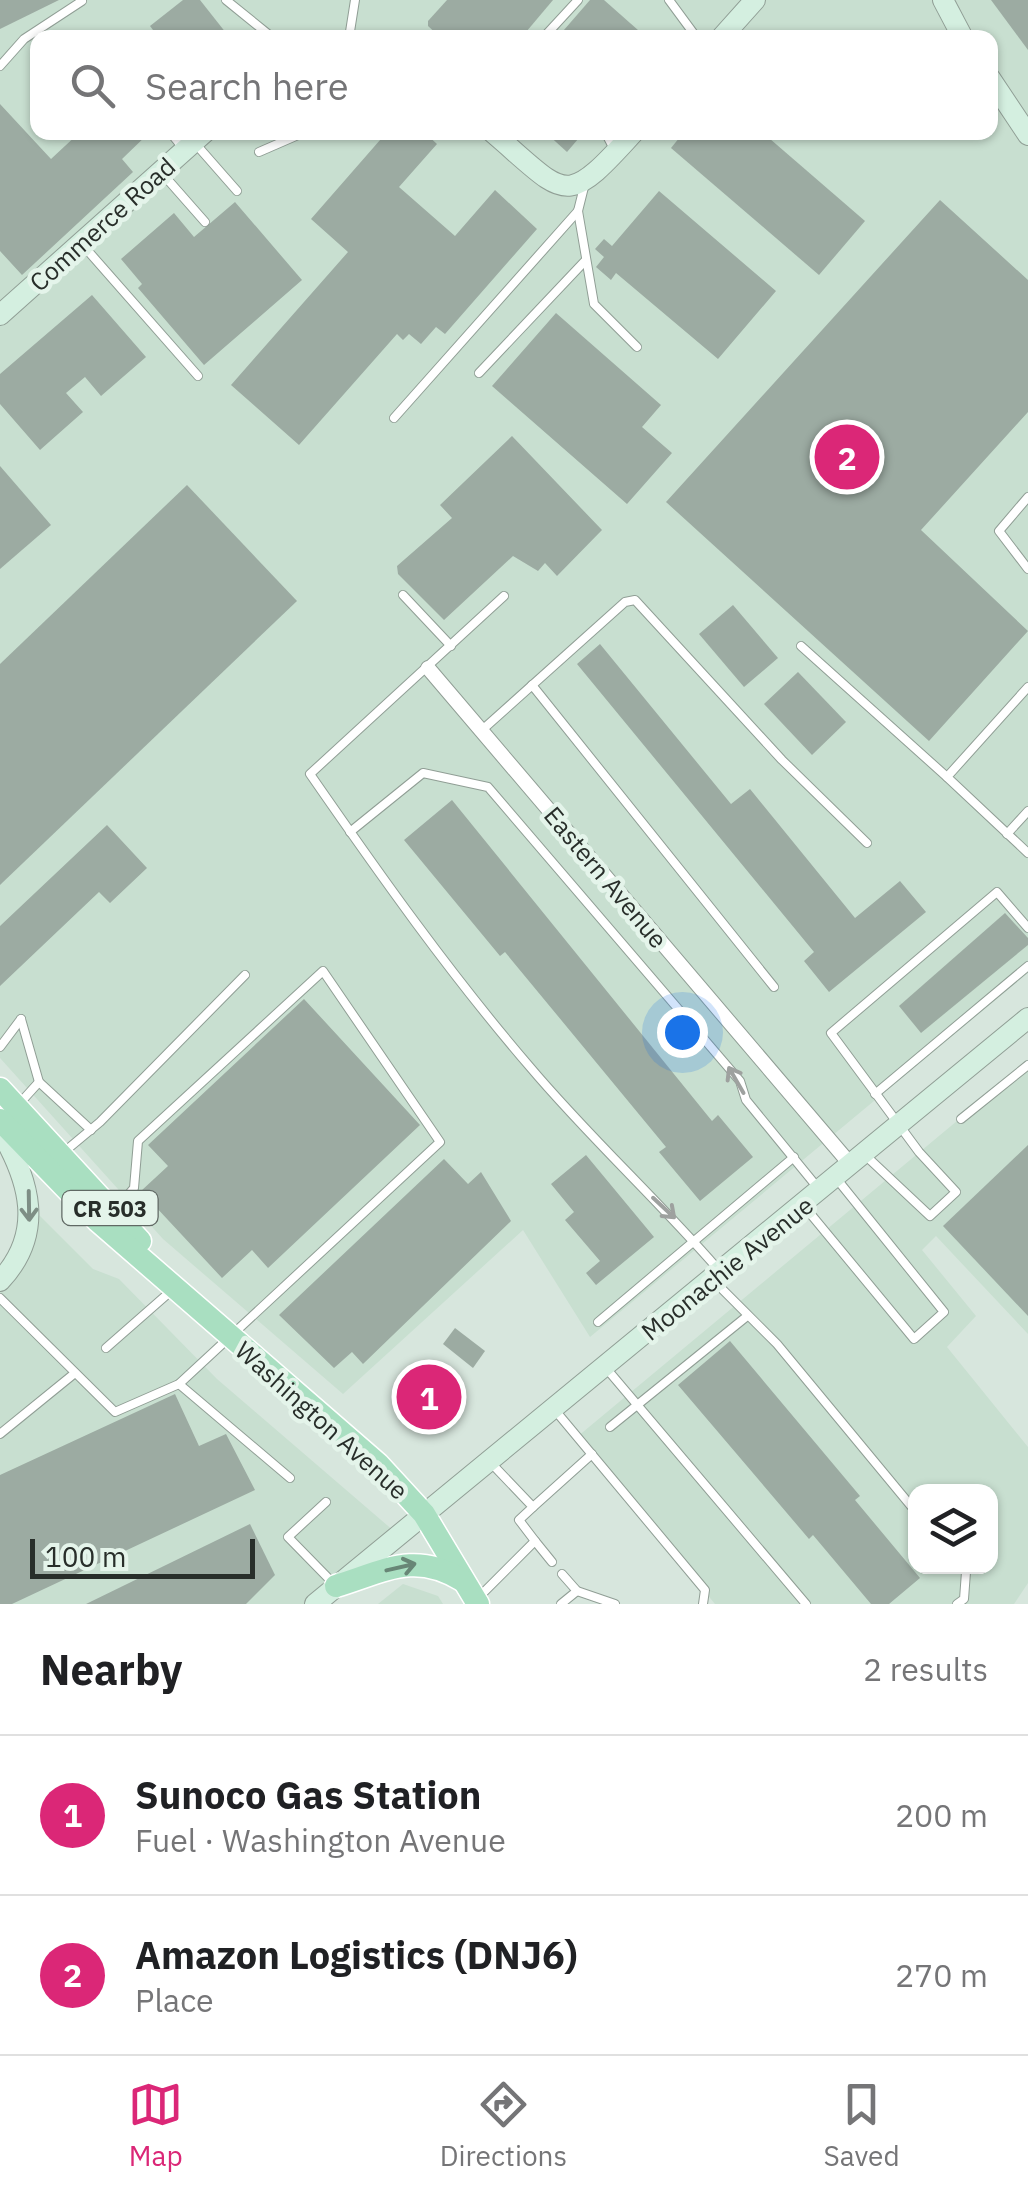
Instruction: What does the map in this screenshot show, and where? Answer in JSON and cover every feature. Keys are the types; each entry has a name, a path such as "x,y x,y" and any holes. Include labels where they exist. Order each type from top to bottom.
{"main road":[{"path":"728,30 755,0"},
{"path":"943,0 960,30"},
{"path":"998,89 1025,125"},
{"path":"501,140 550,182 573,187 586,183 627,140"},
{"name":"Commerce Road","path":"3,305 195,142"},
{"name":"Moonachie Avenue","path":"315,1604 1028,1018"},
{"name":"Washington Avenue","path":"0,1089 8,1113 98,1221 378,1464 424,1514"},
{"name":"Washington Avenue","path":"8,1113 60,1154 225,1333"},
{"path":"0,1130 22,1168 30,1208 24,1246 0,1281"},
{"name":"CR 503","path":"424,1514 473,1596"},
{"path":"336,1586 416,1563 432,1565 473,1596"}],"street":[{"name":"Eastern Avenue","path":"428,668 843,1172"}],"lane":[{"path":"226,0 263,30"},
{"path":"350,30 355,0"},
{"path":"550,30 578,0"},
{"path":"669,0 687,30"},
{"path":"38,30 82,1"},
{"path":"0,66 30,35"},
{"path":"259,152 287,140"},
{"path":"609,140 616,152"},
{"path":"195,142 237,191"},
{"path":"161,172 205,222"},
{"path":"586,183 578,211 594,304 638,346"},
{"path":"394,418 578,211"},
{"path":"81,242 198,376"},
{"path":"479,372 584,262"},
{"path":"1028,498 999,532 1028,569"},
{"path":"403,595 451,646"},
{"path":"504,596 310,774 428,944 532,1070 632,1178 677,1219 746,1317 777,1344 908,1502"},
{"path":"481,731 625,602 634,600 782,760 867,842"},
{"path":"801,646 1028,853"},
{"path":"532,686 774,987"},
{"path":"947,776 1028,687"},
{"path":"350,832 423,773 488,788 740,1080 746,1100 794,1157 843,1172 930,1216 956,1192 900,1126 831,1033 996,892 1028,928"},
{"path":"1008,834 1028,811"},
{"path":"876,1094 1028,966"},
{"path":"0,1298 115,1412 179,1384 225,1333 440,1142 323,971 138,1141 134,1188 113,1212"},
{"path":"60,1154 90,1130 245,975"},
{"path":"0,1047 21,1019 39,1082 90,1130"},
{"path":"961,1119 1028,1065"},
{"path":"1019,1072 1028,1082"},
{"path":"8,1113 39,1082"},
{"path":"598,1322 794,1157"},
{"path":"803,1205 914,1339 944,1312 843,1172"},
{"path":"106,1348 174,1288"},
{"path":"610,1427 746,1317"},
{"path":"606,1368 806,1604"},
{"path":"0,1434 74,1374"},
{"path":"179,1384 290,1478"},
{"path":"554,1409 705,1590 704,1604"},
{"path":"552,1562 519,1520 592,1454"},
{"path":"488,1461 517,1486 532,1507"},
{"path":"326,1502 288,1537 336,1586"},
{"path":"473,1596 535,1540"},
{"path":"562,1574 577,1591 614,1604"},
{"path":"958,1604 964,1599 966,1574"},
{"path":"561,1604 577,1591"}],"shaded area":[{"path":"0,0 1028,0 1028,973 590,1337 523,1230 343,1394 163,1239 0,1058"},
{"path":"1028,1062 1028,1334 936,1236 922,1250 976,1316 947,1347 1028,1447 1028,1583 1014,1604 715,1604 577,1437"},
{"path":"23,1199 93,1269 119,1279 217,1379 402,1538 331,1604 0,1604 0,1292 17,1275"},
{"path":"403,1584 438,1596 443,1604 378,1604"}],"building":[{"path":"0,0 59,0 0,29"},
{"path":"183,0 200,0 224,30 153,30 150,26"},
{"path":"447,0 553,0 528,30 432,30 428,21"},
{"path":"590,0 604,0 638,30 564,30"},
{"path":"991,0 1028,0 1028,50"},
{"path":"0,104 51,159 71,140 142,140 122,159 133,172 22,275 0,251"},
{"path":"380,140 433,140 437,144 399,187 455,236 495,190 537,229 445,334 436,327 421,344 409,334 403,340 397,334 299,445 231,385 348,252 311,219"},
{"path":"554,140 577,140 567,152"},
{"path":"678,140 771,140 865,221 819,275 671,148"},
{"path":"659,191 776,291 718,359 616,273 611,280 596,267 604,257 595,249 604,239 612,246"},
{"path":"940,200 1028,280 1028,412 921,530 1028,631 929,741 666,502"},
{"path":"235,202 302,280 204,365 138,288 142,284 121,259 174,213 194,237"},
{"path":"92,295 146,357 101,396 85,377 66,393 83,412 40,450 0,404 0,374"},
{"path":"556,313 661,405 642,427 672,453 627,504 492,386"},
{"path":"512,436 602,530 557,576 545,563 538,571 513,556 444,620 398,574 397,566 452,518 440,505"},
{"path":"0,466 51,525 0,569"},
{"path":"187,485 297,601 0,885 0,664"},
{"path":"733,605 778,658 744,687 699,634"},
{"path":"600,644 731,804 750,789 855,918 900,881 926,912 829,992 804,961 814,952 577,664"},
{"path":"798,672 846,722 812,755 764,704"},
{"path":"452,800 712,1121 718,1115 753,1157 700,1201 659,1152 666,1147 505,952 500,956 404,840"},
{"path":"107,825 147,868 110,903 99,892 0,986 0,926"},
{"path":"1005,913 1028,938 1028,945 921,1033 899,1006"},
{"path":"304,999 420,1125 268,1268 252,1250 222,1278 141,1191 168,1166 148,1145"},
{"path":"1028,1145 1028,1316 943,1226"},
{"path":"586,1155 654,1237 596,1285 586,1273 600,1261 565,1220 574,1212 551,1184"},
{"path":"444,1159 468,1184 481,1172 511,1221 363,1364 352,1352 334,1368 279,1315"},
{"path":"455,1328 485,1351 473,1368 443,1344"},
{"path":"730,1341 860,1496 855,1500 908,1564 908,1574 920,1578 889,1604 871,1604 813,1535 809,1539 678,1385"},
{"path":"408,1366 461,1404 444,1426 393,1387"},
{"path":"175,1394 199,1446 226,1434 255,1490 12,1604 0,1604 0,1475"},
{"path":"250,1524 275,1575 246,1604 86,1604"}],"place":[{"name":"Amazon Logistics (DNJ6)","path":"847,457"},
{"name":"Sunoco Gas Station","path":"429,1397"}]}
